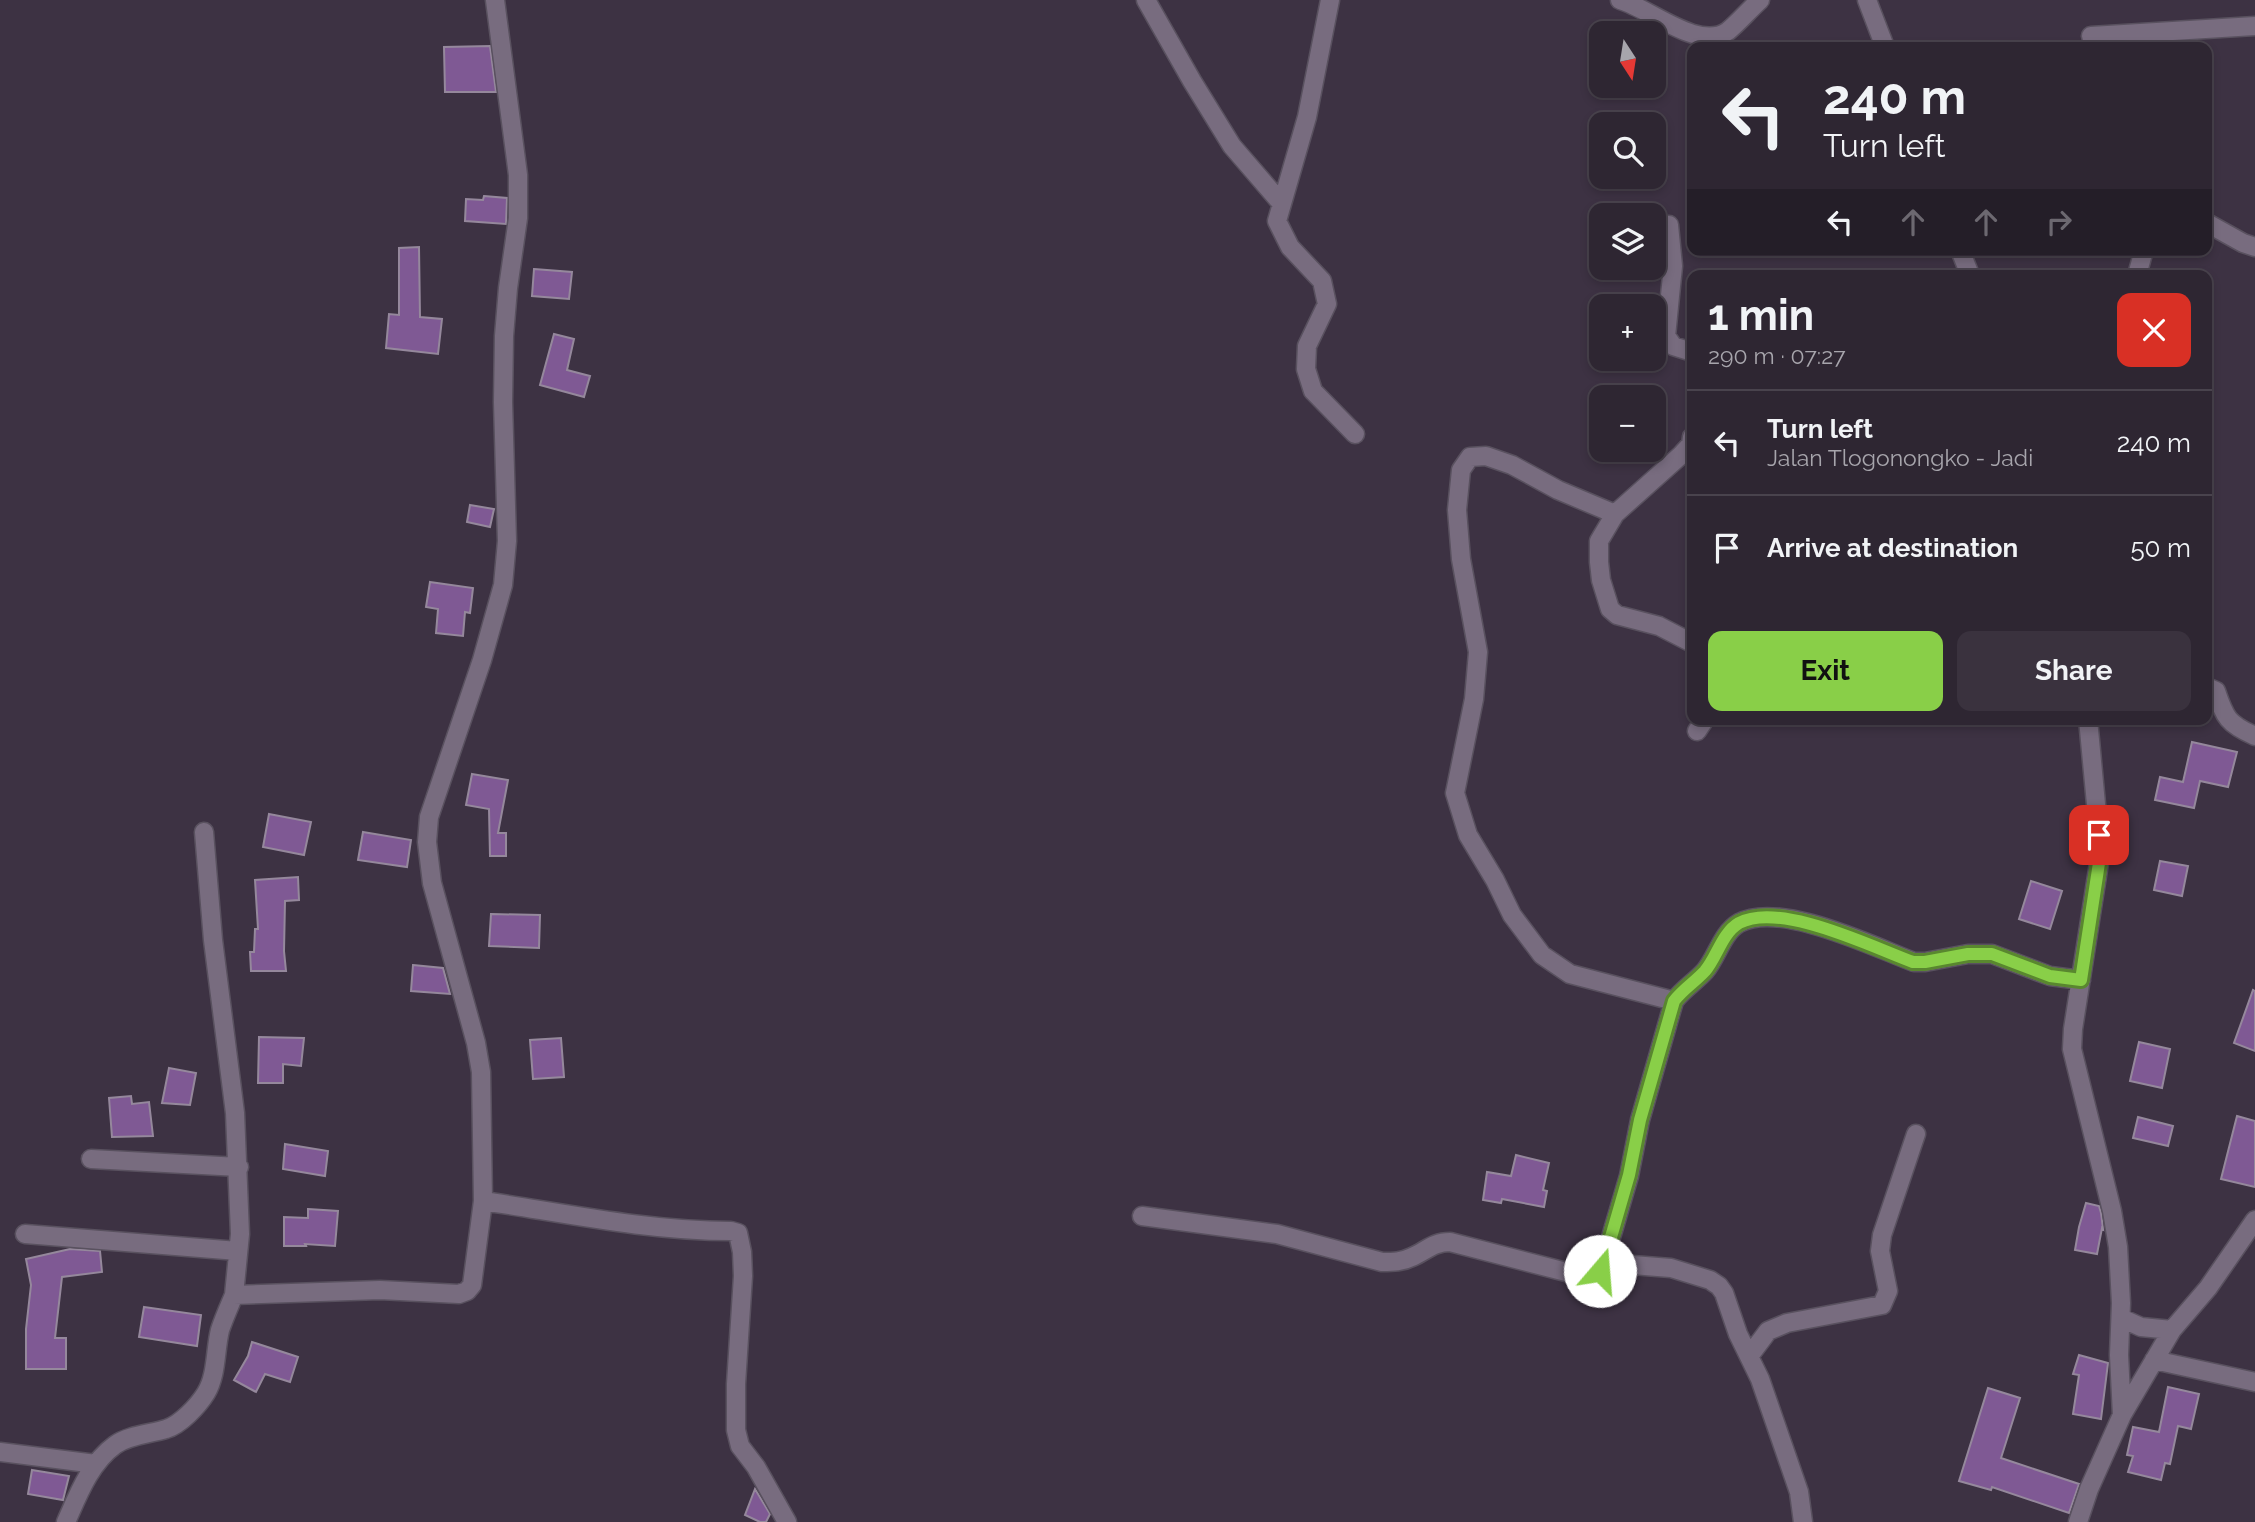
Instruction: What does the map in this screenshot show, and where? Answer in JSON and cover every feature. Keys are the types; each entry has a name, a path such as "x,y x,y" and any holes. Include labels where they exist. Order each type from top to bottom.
{"street":[{"path":"234,1295 380,1290 459,1294 467,1292 472,1285 483,1201 481,1072 476,1043 432,883 427,842 429,817 482,660 503,584 507,541 504,335 519,200 495,0"},
{"path":"1146,0 1232,146 1282,204"},
{"path":"1330,0 1307,117 1277,222 1290,247 1322,281 1327,304 1307,346 1306,369 1313,391 1354,434"},
{"path":"1620,0 1703,38 1726,33 1760,0"},
{"path":"1867,0 1883,42"},
{"path":"2091,36 2255,26"},
{"path":"1669,225 1673,266 1666,336 1673,346 1687,350"},
{"path":"2212,226 2255,247"},
{"path":"1687,448 1615,514 1599,541 1601,580 1610,610 1617,615 1659,626 1687,640"},
{"path":"1615,514 1558,490 1512,464 1486,456 1470,457 1461,470 1457,510 1461,559 1478,652 1474,699 1455,793 1468,835 1512,915 1542,955 1570,974 1674,1001"},
{"path":"2212,689 2216,691 2221,708 2228,719 2255,736"},
{"path":"2089,725 2099,835 2099,863 2072,1049 2112,1211 2120,1270 2119,1355 2122,1415"},
{"path":"66,1522 82,1486 96,1464 116,1444 170,1428 183,1419 206,1394 220,1331 234,1295 239,1251 239,1167 204,832"},
{"path":"1608,1267 1609,1244 1674,1001 1683,989 1706,970 1731,929 1741,922 1765,916 1788,918 1913,962 1968,954 1992,954 2050,976 2081,980"},
{"path":"1750,1355 1768,1331 1787,1323 1882,1305 1888,1292 1880,1251 1882,1235 1916,1134"},
{"path":"91,1159 239,1167"},
{"path":"483,1201 632,1223 737,1233 742,1252 743,1276 736,1430 740,1446 756,1467 787,1522"},
{"path":"1142,1216 1277,1234 1382,1262 1397,1262 1439,1242 1450,1242 1570,1273 1593,1274 1619,1265 1671,1268 1710,1280 1724,1293 1738,1334 1760,1379 1791,1465 1799,1492 1803,1522"},
{"path":"2078,1522 2089,1489 2122,1415 2154,1360 2172,1330 2208,1288 2255,1220"},
{"path":"25,1234 239,1251"},
{"path":"2121,1318 2141,1327 2172,1330"},
{"path":"2154,1360 2255,1382"},
{"path":"0,1452 96,1464"}],"building":[{"path":"490,46 496,92 445,92 444,47"},
{"path":"484,196 507,198 506,224 465,221 466,199 483,200"},
{"path":"419,247 420,317 442,319 438,354 386,348 389,314 399,315 399,248"},
{"path":"534,269 572,272 569,299 532,296"},
{"path":"554,334 574,339 567,370 590,376 584,397 540,385"},
{"path":"470,505 494,509 490,527 467,522"},
{"path":"430,582 473,588 470,613 465,612 463,636 436,633 438,609 426,607"},
{"path":"2192,742 2237,752 2228,787 2200,781 2194,808 2155,800 2160,777 2183,782"},
{"path":"472,774 508,780 498,833 506,833 506,856 490,856 489,809 466,805"},
{"path":"269,814 311,822 304,855 263,847"},
{"path":"363,832 411,840 407,867 358,860"},
{"path":"2160,861 2188,866 2182,896 2154,890"},
{"path":"298,877 299,900 285,901 286,971 251,971 250,952 254,952 255,929 258,929 255,880"},
{"path":"2031,881 2062,891 2050,929 2019,919"},
{"path":"491,914 540,915 539,948 489,946"},
{"path":"413,965 443,968 450,994 411,991"},
{"path":"2253,990 2255,991 2255,1051 2234,1043"},
{"path":"259,1037 304,1038 301,1066 283,1064 283,1083 258,1083"},
{"path":"561,1038 564,1077 533,1079 530,1040"},
{"path":"2139,1042 2170,1049 2162,1088 2130,1081"},
{"path":"169,1068 196,1073 190,1105 162,1103"},
{"path":"131,1096 132,1104 149,1102 153,1136 112,1137 109,1098"},
{"path":"2237,1116 2255,1121 2255,1187 2221,1179"},
{"path":"2138,1117 2173,1126 2168,1146 2133,1138"},
{"path":"285,1144 328,1151 325,1176 283,1169"},
{"path":"1516,1155 1549,1163 1543,1190 1547,1191 1544,1207 1502,1199 1501,1203 1483,1200 1487,1172 1511,1176"},
{"path":"2086,1203 2099,1206 2101,1213 2103,1229 2097,1254 2075,1250"},
{"path":"308,1209 338,1211 335,1246 284,1246 284,1217 308,1218"},
{"path":"70,1249 100,1251 102,1272 62,1277 55,1338 66,1338 66,1369 26,1369 26,1329 31,1285 26,1259"},
{"path":"144,1307 201,1315 197,1346 139,1337"},
{"path":"252,1342 298,1357 290,1382 265,1374 256,1392 234,1380 248,1356"},
{"path":"2079,1355 2108,1363 2101,1419 2073,1414 2079,1375 2073,1374"},
{"path":"2168,1387 2199,1394 2191,1429 2178,1426 2170,1464 2165,1463 2161,1480 2128,1472 2133,1456 2127,1455 2133,1427 2159,1432"},
{"path":"1988,1388 2020,1398 2001,1458 2079,1484 2069,1513 1992,1487 1991,1490 1959,1481"},
{"path":"32,1470 69,1476 63,1500 28,1494"},
{"path":"755,1489 770,1514 766,1522 745,1515"}],"route":[{"path":"1600,1271 1608,1267 1609,1244 1674,1001 1683,989 1706,970 1731,929 1741,922 1765,916 1788,918 1913,962 1968,954 1992,954 2050,976 2081,980 2099,863 2099,835"}]}
